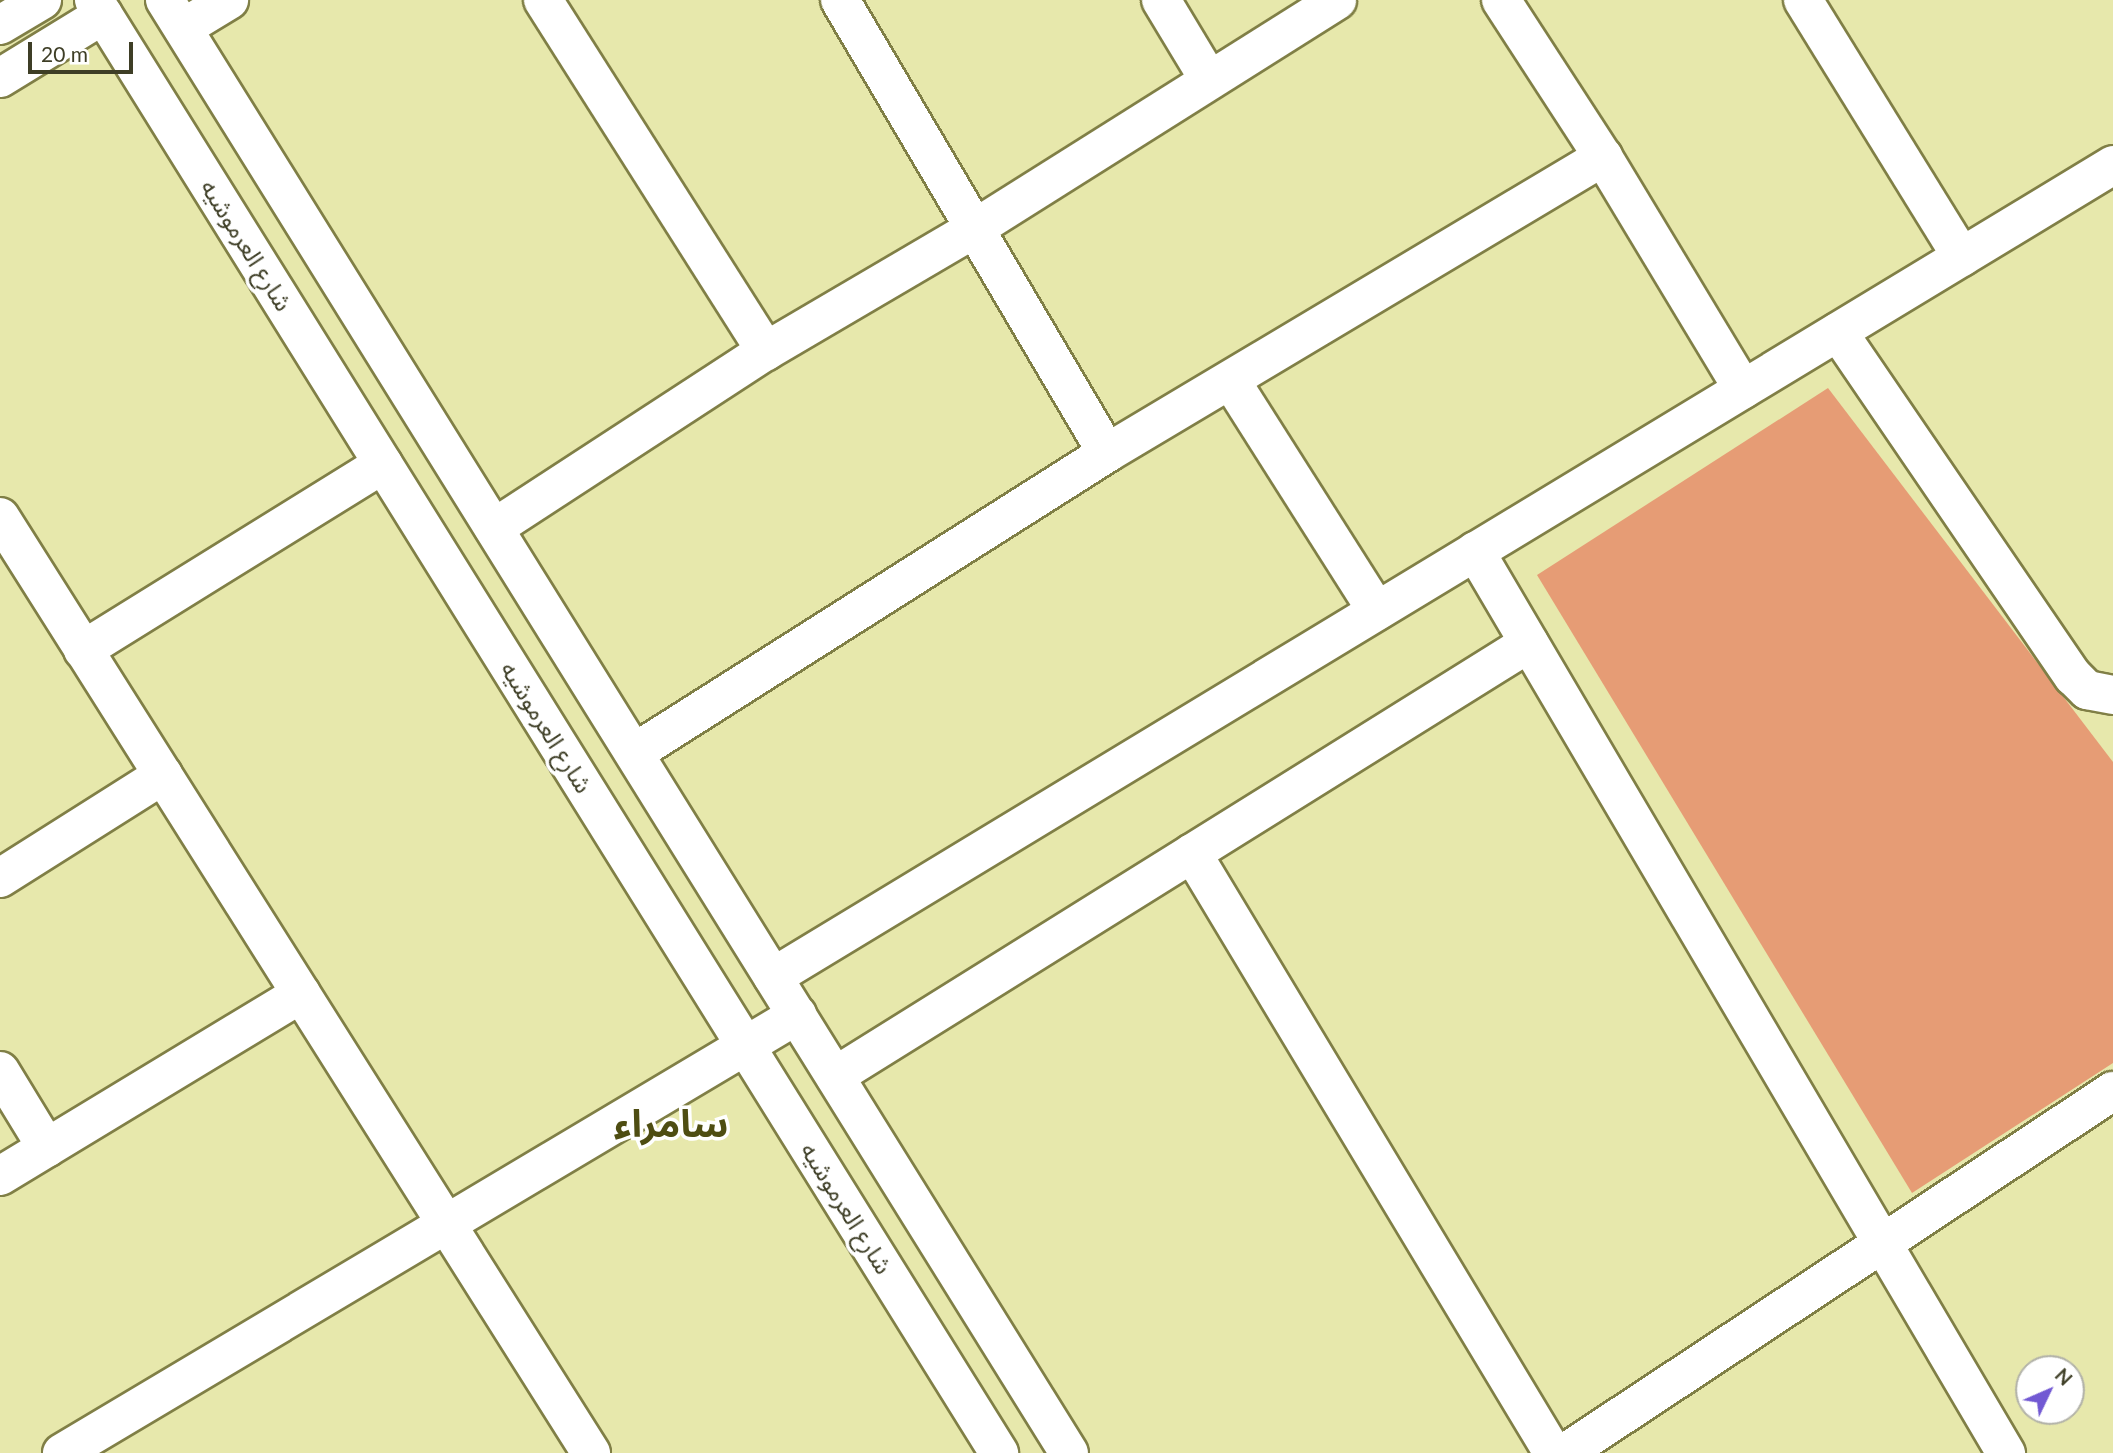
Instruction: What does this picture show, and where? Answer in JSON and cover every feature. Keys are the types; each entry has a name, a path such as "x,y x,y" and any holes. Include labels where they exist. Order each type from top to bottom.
{"street":[{"path":"0,25 43,0"},
{"path":"229,0 174,14 1069,1453"},
{"path":"543,0 766,351"},
{"path":"840,0 1107,453"},
{"path":"1161,0 1208,78"},
{"path":"494,528 766,351 974,229 1208,78 1337,0"},
{"path":"1501,0 1603,157 1743,389"},
{"path":"1803,0 1962,257"},
{"path":"0,78 99,7"},
{"name":"شارع العرموشيه","path":"99,7 999,1453"},
{"path":"634,752 1107,453 1603,157"},
{"path":"773,977 2113,165"},
{"path":"1838,332 2073,676 2087,690 2113,695"},
{"path":"1231,381 1377,611"},
{"path":"83,650 383,464"},
{"path":"1,520 588,1452"},
{"path":"1475,551 2006,1453"},
{"path":"835,1076 1529,643"},
{"path":"0,877 163,775"},
{"path":"1192,853 1553,1453"},
{"path":"659,907 710,875"},
{"path":"0,1176 301,994"},
{"path":"81,1448 446,1224 797,1015"},
{"path":"0,1071 47,1147"},
{"path":"1566,1453 1882,1240 2113,1091"}],"shaded area":[{"path":"1828,388 2113,762 2113,1063 1912,1193 1537,575"}],"district":[{"name":"سامراء","path":"671,1123"}]}
